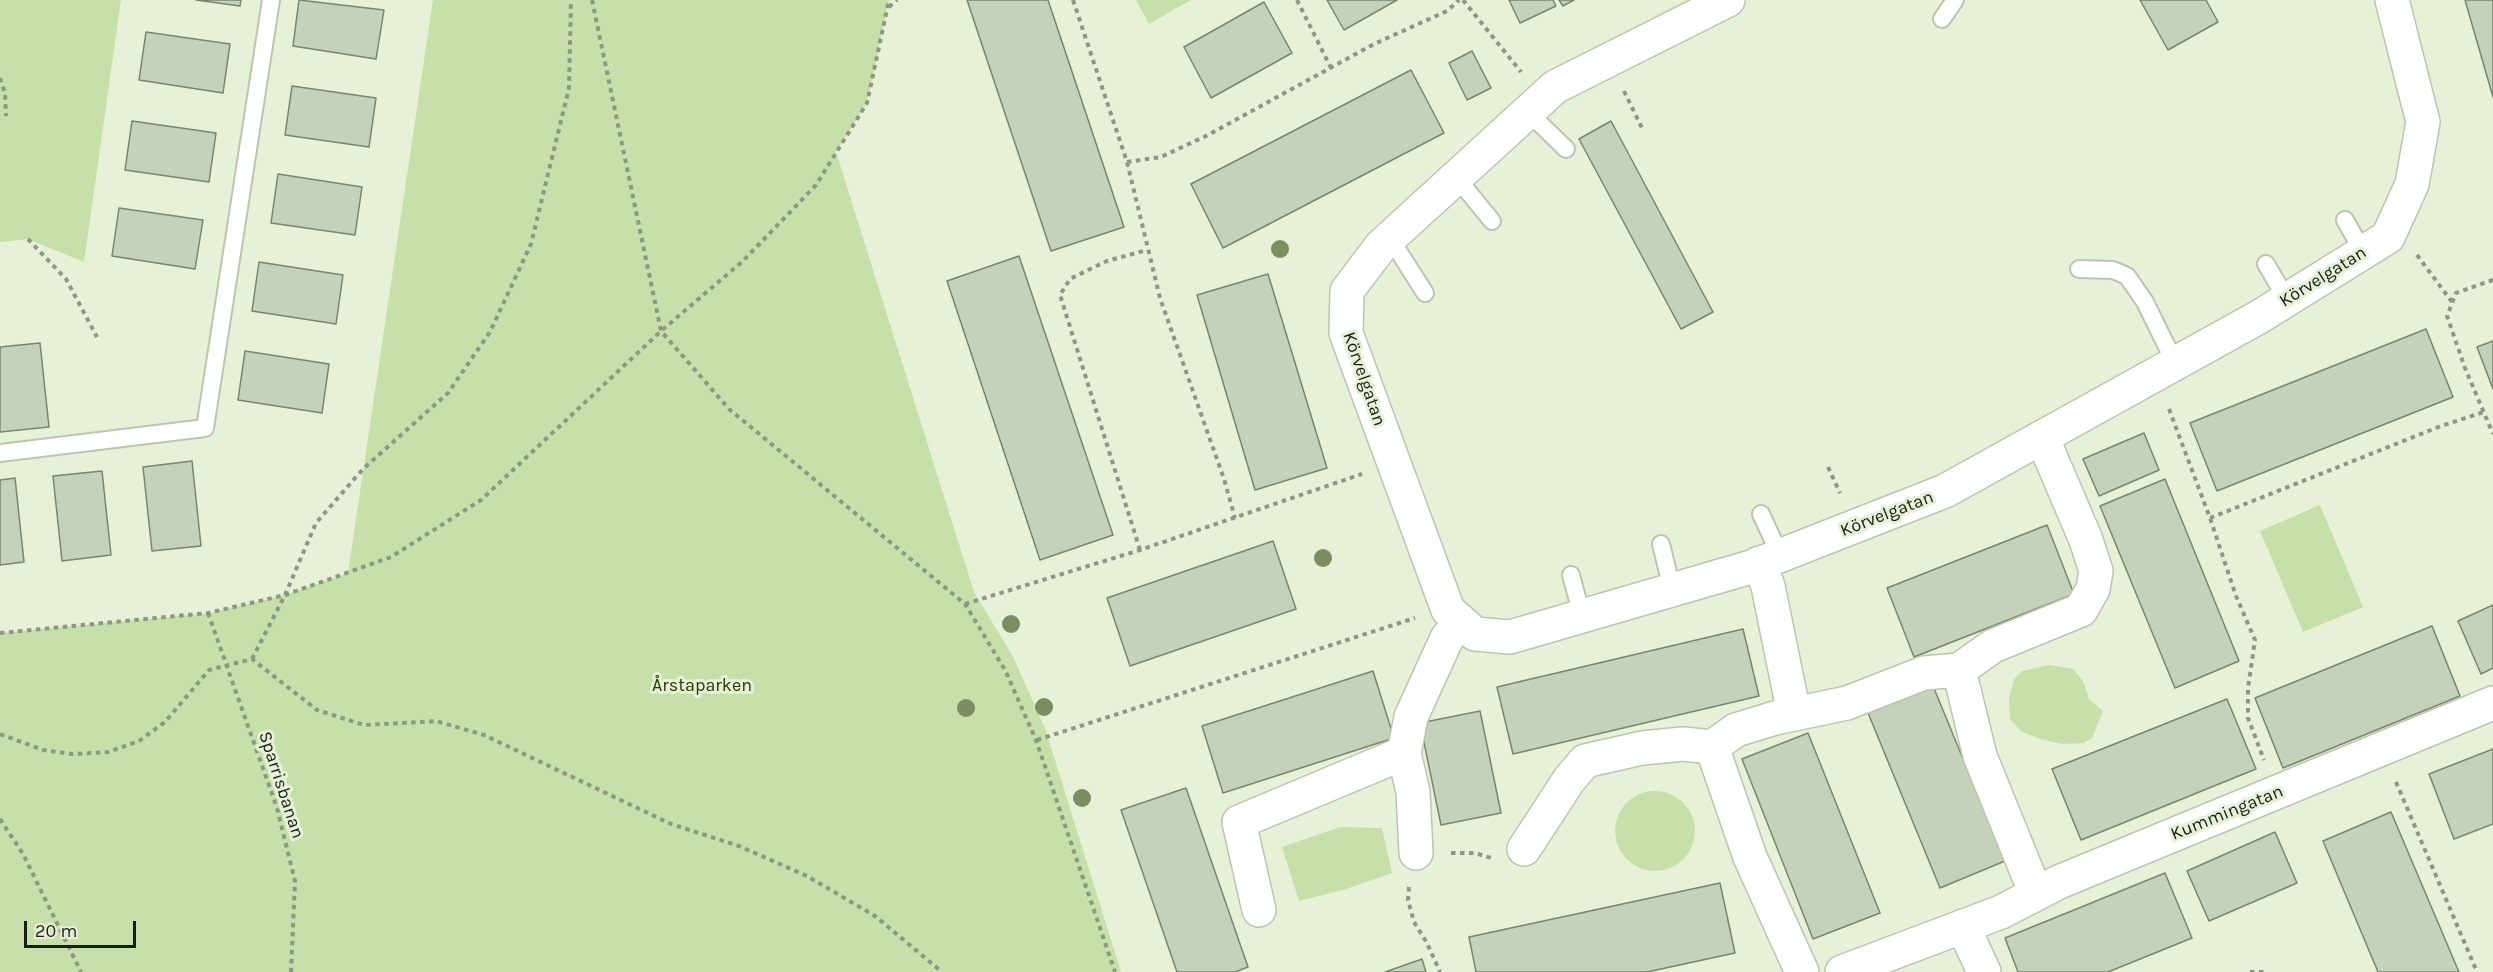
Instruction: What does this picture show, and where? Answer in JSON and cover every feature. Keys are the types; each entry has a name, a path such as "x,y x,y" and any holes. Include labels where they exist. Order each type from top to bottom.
{"street":[{"name":"Körvelgatan","path":"1728,0 1555,87 1390,238 1347,291 1346,333 1394,465 1454,616 1475,634 1510,637 1672,589 1769,559 1945,491 2287,300 2376,245 2412,184 2423,122 2391,0"},
{"path":"1524,849 1539,830 1569,780 1585,761 1642,748 1683,744 1712,747 1736,730 1794,714 1847,703 1924,672 1959,670 1993,646 2081,610 2093,589 2096,571 2086,540 2042,437"},
{"path":"1769,559 1768,586 1794,714"},
{"path":"1416,853 1413,792 1404,753 1411,717 1447,638 1454,616"},
{"path":"1959,670 1980,756 2036,894"},
{"name":"Kummingatan","path":"1842,972 2001,912 2036,894 2493,702"},
{"path":"1712,747 1750,857 1802,972"},
{"path":"1259,910 1239,822 1404,753"},
{"path":"1963,926 1984,972"}],"lane":[{"path":"0,453 206,428 271,0"},
{"path":"1942,19 1955,0"},
{"path":"1527,111 1566,149"},
{"path":"1456,177 1492,221"},
{"path":"2345,220 2376,245"},
{"path":"1390,238 1425,292"},
{"path":"2266,264 2287,300"},
{"path":"2079,269 2113,270 2127,276 2145,302 2165,369"},
{"path":"1761,514 1769,559"},
{"path":"1661,544 1672,589"},
{"path":"1571,574 1582,616"}],"path":[{"path":"0,734 43,750 72,754 108,753 139,741 165,722 209,669 252,659 285,595 316,523 363,469 448,393 490,332 531,244 569,88 571,0"},
{"path":"592,0 661,331 729,409 965,604 1005,670 1036,740 1115,972"},
{"path":"0,633 208,613 285,595 391,557 481,500 661,331 743,261 816,185 867,103 890,0"},
{"path":"889,7 897,0"},
{"path":"1074,0 1127,162 1147,250 1161,298 1224,479 1235,518"},
{"path":"1297,0 1331,68"},
{"path":"1127,162 1161,157 1208,135 1374,44 1447,11 1461,0 1520,71 1555,87"},
{"path":"0,78 5,93 6,116"},
{"path":"28,238 66,279 97,337"},
{"path":"2376,245 2411,247 2452,303"},
{"path":"1140,550 1060,295 1070,279 1107,261 1147,250"},
{"path":"2493,280 2456,293 2447,316 2465,368 2493,434"},
{"path":"2165,369 2210,518 2236,596 2255,640 2248,688 2248,718 2276,792"},
{"path":"2210,518 2441,426 2484,412"},
{"path":"965,604 1140,550 1394,465"},
{"name":"Sparrisbanan","path":"208,613 277,808 295,881 291,972"},
{"path":"1036,740 1399,621 1454,616"},
{"path":"252,659 317,710 364,724 436,721 484,735 671,824 740,846 807,876 875,916 942,972"},
{"path":"2382,749 2477,972"},
{"path":"0,819 23,854 81,972"},
{"path":"1440,972 1427,943 1414,922 1408,900 1411,864 1416,853 1475,853 1497,861 1524,849"},
{"path":"2250,972 2266,972"}],"green space":[{"path":"0,0 121,0 84,262 28,239 0,242"},
{"name":"Årstaparken","path":"433,0 889,0 867,103 836,152 974,592 1013,657 1045,728 1121,972 0,972 0,633 209,613 285,595 348,573"},
{"path":"1136,0 1191,0 1149,24"},
{"path":"2320,505 2363,607 2303,632 2260,531"},
{"path":"2049,665 2073,669 2083,681 2089,699 2103,711 2092,738 2084,743 2062,744 2041,739 2022,732 2010,719 2009,699 2014,679 2022,671"},
{"path":"1655,791 1670,794 1683,803 1692,816 1695,831 1692,846 1683,859 1670,868 1655,871 1640,868 1627,859 1618,846 1615,831 1618,816 1627,803 1640,794"},
{"path":"1340,827 1382,828 1392,873 1346,889 1299,901 1282,847"}],"building":[{"path":"196,0 241,0 240,6"},
{"path":"299,0 384,10 376,59 293,46"},
{"path":"967,0 1048,0 1124,227 1051,251"},
{"path":"1327,0 1397,0 1344,30"},
{"path":"1509,0 1553,0 1556,6 1520,23"},
{"path":"1559,0 1574,0 1563,6"},
{"path":"2140,0 2206,0 2218,22 2168,50"},
{"path":"2465,0 2493,0 2493,97"},
{"path":"1264,2 1292,53 1211,98 1184,47"},
{"path":"146,32 230,44 223,93 139,80"},
{"path":"1472,51 1491,88 1467,100 1449,63"},
{"path":"1411,70 1444,133 1223,248 1191,184"},
{"path":"292,86 376,98 369,147 285,135"},
{"path":"132,121 216,133 209,182 125,170"},
{"path":"1611,121 1713,312 1681,329 1579,139"},
{"path":"278,174 362,187 355,235 271,223"},
{"path":"119,208 203,220 195,269 112,256"},
{"path":"1019,256 1113,535 1040,560 947,281"},
{"path":"259,262 343,275 336,324 252,311"},
{"path":"1268,274 1327,468 1255,490 1197,295"},
{"path":"2426,329 2453,397 2217,491 2190,423"},
{"path":"2493,341 2493,389 2477,347"},
{"path":"40,343 49,427 0,432 0,347"},
{"path":"245,351 329,364 322,413 238,400"},
{"path":"2144,433 2159,470 2099,496 2083,459"},
{"path":"192,461 201,546 152,551 143,467"},
{"path":"102,471 111,555 62,561 53,476"},
{"path":"15,478 24,562 0,565 0,480"},
{"path":"2165,479 2239,661 2175,688 2100,506"},
{"path":"2047,525 2074,594 1914,657 1887,588"},
{"path":"1273,541 1296,609 1130,666 1107,598"},
{"path":"2493,605 2493,668 2481,674 2458,621"},
{"path":"2432,626 2460,696 2283,768 2255,698"},
{"path":"1743,629 1759,696 1513,754 1497,687"},
{"path":"1373,671 1394,738 1223,793 1202,726"},
{"path":"1931,681 2005,861 1940,888 1866,708"},
{"path":"2227,699 2256,769 2081,840 2052,769"},
{"path":"1480,711 1501,813 1441,825 1420,723"},
{"path":"1808,733 1880,913 1813,939 1742,759"},
{"path":"2493,749 2493,824 2454,839 2429,774"},
{"path":"1186,788 1248,967 1235,972 1177,972 1121,810"},
{"path":"2391,812 2459,972 2378,972 2323,841"},
{"path":"2275,832 2297,883 2209,921 2187,871"},
{"path":"2165,873 2192,938 2108,972 2018,972 2005,938"},
{"path":"1720,883 1735,953 1647,972 1476,972 1469,937"},
{"path":"1422,959 1426,972 1385,972"}]}
